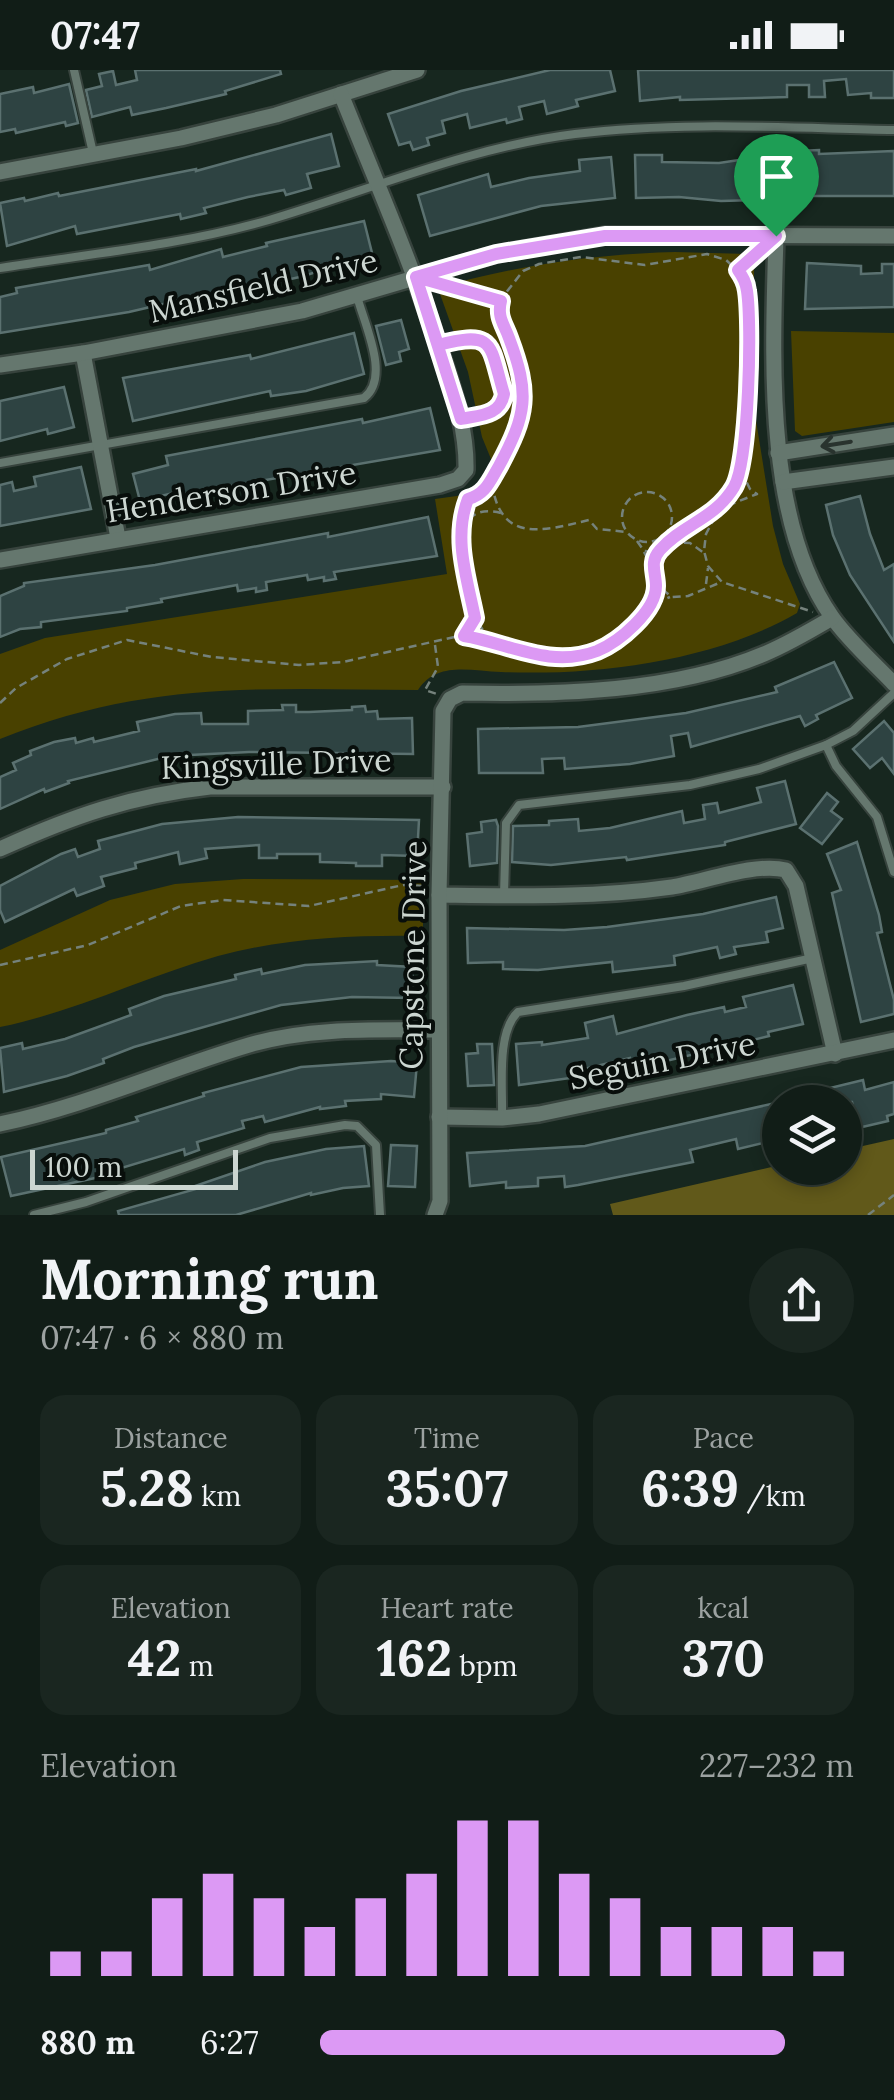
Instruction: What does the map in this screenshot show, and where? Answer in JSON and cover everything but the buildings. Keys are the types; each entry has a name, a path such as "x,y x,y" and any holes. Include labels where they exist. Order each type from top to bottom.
{"street":[{"path":"0,172 276,115 417,70"},
{"path":"342,94 416,277 461,419"},
{"name":"Mansfield Drive","path":"0,365 302,311 496,254 605,236 894,236"},
{"path":"776,236 774,388 783,482 804,560 832,618 894,684"},
{"path":"83,353 118,538"},
{"name":"Henderson Drive","path":"0,560 440,485 458,479 466,470 461,419"},
{"path":"778,453 894,435"},
{"path":"783,482 894,467"},
{"path":"450,699 462,694 596,690 714,670 766,653 832,618"},
{"name":"Capstone Drive","path":"437,1214 440,1201 436,890 444,711 450,699"},
{"name":"Kingsville Drive","path":"0,849 71,816 174,791 210,787 443,787"},
{"path":"436,890 504,896 618,892 672,887 769,868 786,870 795,880 835,1054"},
{"path":"0,1124 58,1112 252,1044 350,1030 439,1030"},
{"name":"Seguin Drive","path":"439,1117 539,1114 894,1040"}],"lane":[{"path":"74,70 94,155"},
{"path":"0,268 240,227 485,152 575,134 714,127 894,130"},
{"path":"0,463 364,398 373,388 377,370 357,296"},
{"path":"438,345 479,338 490,346 504,394 502,401 492,412 461,419"},
{"path":"504,896 506,823 519,805 690,785 759,769 826,745 866,721 894,693"},
{"path":"826,745 836,766 877,817 894,872"},
{"path":"502,1118 504,1036 508,1022 518,1012 684,986 813,958"},
{"path":"34,1215 86,1202 270,1138 345,1124 357,1126 376,1146 380,1215"}],"path":[{"path":"738,270 776,236"},
{"path":"489,640 475,618 460,538 468,499 492,482 520,421 524,400 510,338 499,316 501,301 524,271 540,264 591,256 645,265 707,254 726,260 738,270 748,294 746,432 735,486 706,534 708,566 704,588"},
{"path":"416,277 501,301"},
{"path":"652,568 657,552 678,534 756,494 740,470"},
{"path":"492,482 500,513 516,526 531,530 589,520 597,529 628,532"},
{"path":"637,541 654,542 666,533 672,518 666,500 648,492 630,498 621,515 652,568 656,584 650,606"},
{"path":"462,526 477,512 500,513"},
{"path":"671,542 690,543 705,554"},
{"path":"644,551 657,552"},
{"path":"708,566 722,582 808,611"},
{"path":"0,702 16,688 67,660 126,640 212,658 299,664 343,662 464,636 537,655 585,654 619,638 650,606 722,582"},
{"path":"656,584 672,596"},
{"path":"464,636 475,618"},
{"path":"435,644 438,668 425,690 450,699"},
{"path":"0,965 88,945 181,906 224,900 308,906 403,886 436,890"},
{"path":"868,1215 894,1195"}],"shaded area":[{"path":"675,252 748,254 754,260 754,408 773,526 800,604 797,613 729,643 654,662 538,673 444,671 418,690 257,690 156,697 105,706 0,739 0,654 45,638 447,574 435,499 464,495 478,488 487,476 491,459 482,437 468,372 440,294 444,286 559,262"},
{"path":"791,331 894,333 894,422 802,436 795,431"},
{"path":"243,879 423,880 423,936 319,939 243,950 190,964 55,1013 0,1027 0,950 110,900 175,884"},
{"path":"894,1139 894,1215 613,1215 610,1204 762,1169 762,1185 862,1185 862,1146"}],"route":[{"path":"776,236 605,236 496,254 416,277 438,345 466,338 479,338 490,346 504,394 500,408 461,419 416,277 501,301 499,316 510,338 524,390 520,421 492,482 468,499 464,510 460,538 475,618 464,636 537,655 574,656 595,652 619,638 650,606 656,584 652,568 657,552 678,534 719,510 735,486 746,432 748,325 748,294 738,270 776,236"}]}
